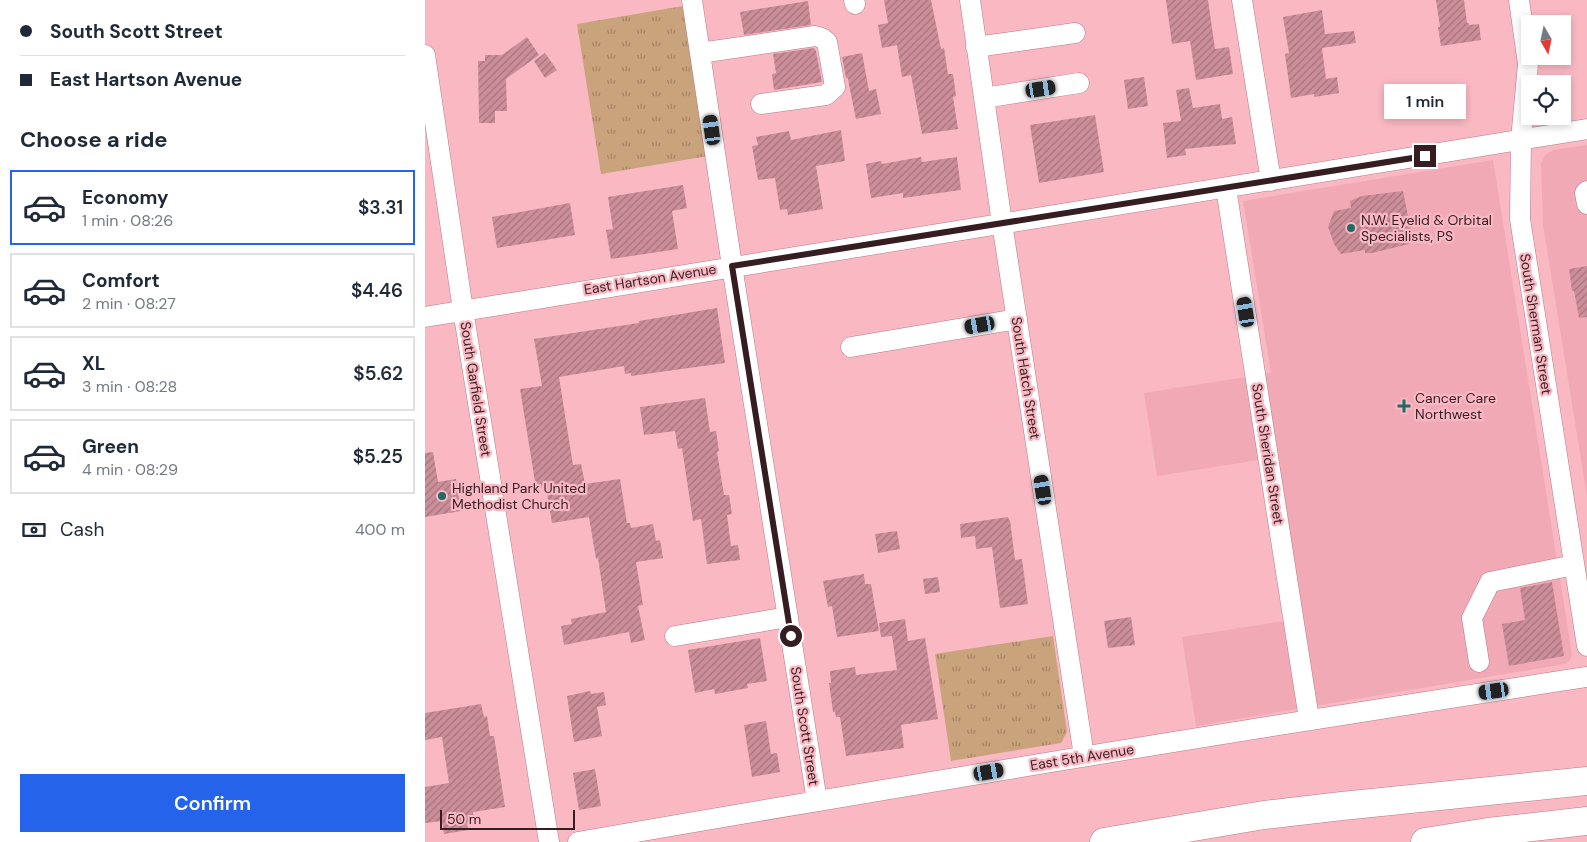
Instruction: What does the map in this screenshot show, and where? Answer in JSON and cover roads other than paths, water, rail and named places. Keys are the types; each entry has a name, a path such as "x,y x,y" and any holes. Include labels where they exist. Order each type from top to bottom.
{"highway":[{"path":"1104,842 1284,813 1587,781"},
{"path":"1425,842 1488,832 1587,821"}],"street":[{"name":"South Scott Street","path":"692,0 817,801"},
{"name":"South Hatch Street","path":"970,0 1002,223 1084,756"},
{"path":"1242,0 1271,181"},
{"name":"South Sherman Street","path":"1519,0 1529,64 1521,140 1519,219 1587,646"},
{"path":"976,47 1075,33"},
{"path":"700,53 815,36 827,42 835,87 831,92 826,95 761,104"},
{"name":"South Garfield Street","path":"425,55 463,310 549,842"},
{"path":"984,98 1079,83"},
{"name":"East Hartson Avenue","path":"425,317 1587,129"},
{"name":"South Sheridan Street","path":"1226,188 1309,719"},
{"path":"1587,191 1585,193 1587,204"},
{"path":"851,347 1017,319"},
{"path":"1479,662 1472,618 1490,582 1574,565"},
{"path":"675,636 788,618"},
{"name":"East 5th Avenue","path":"578,842 1309,719 1587,677"}],"place":[{"name":"N.W. Eyelid & Orbital Specialists, PS","path":"1351,228"},
{"name":"Cancer Care Northwest","path":"1404,406"},
{"name":"Highland Park United Methodist Church","path":"442,496"}]}
